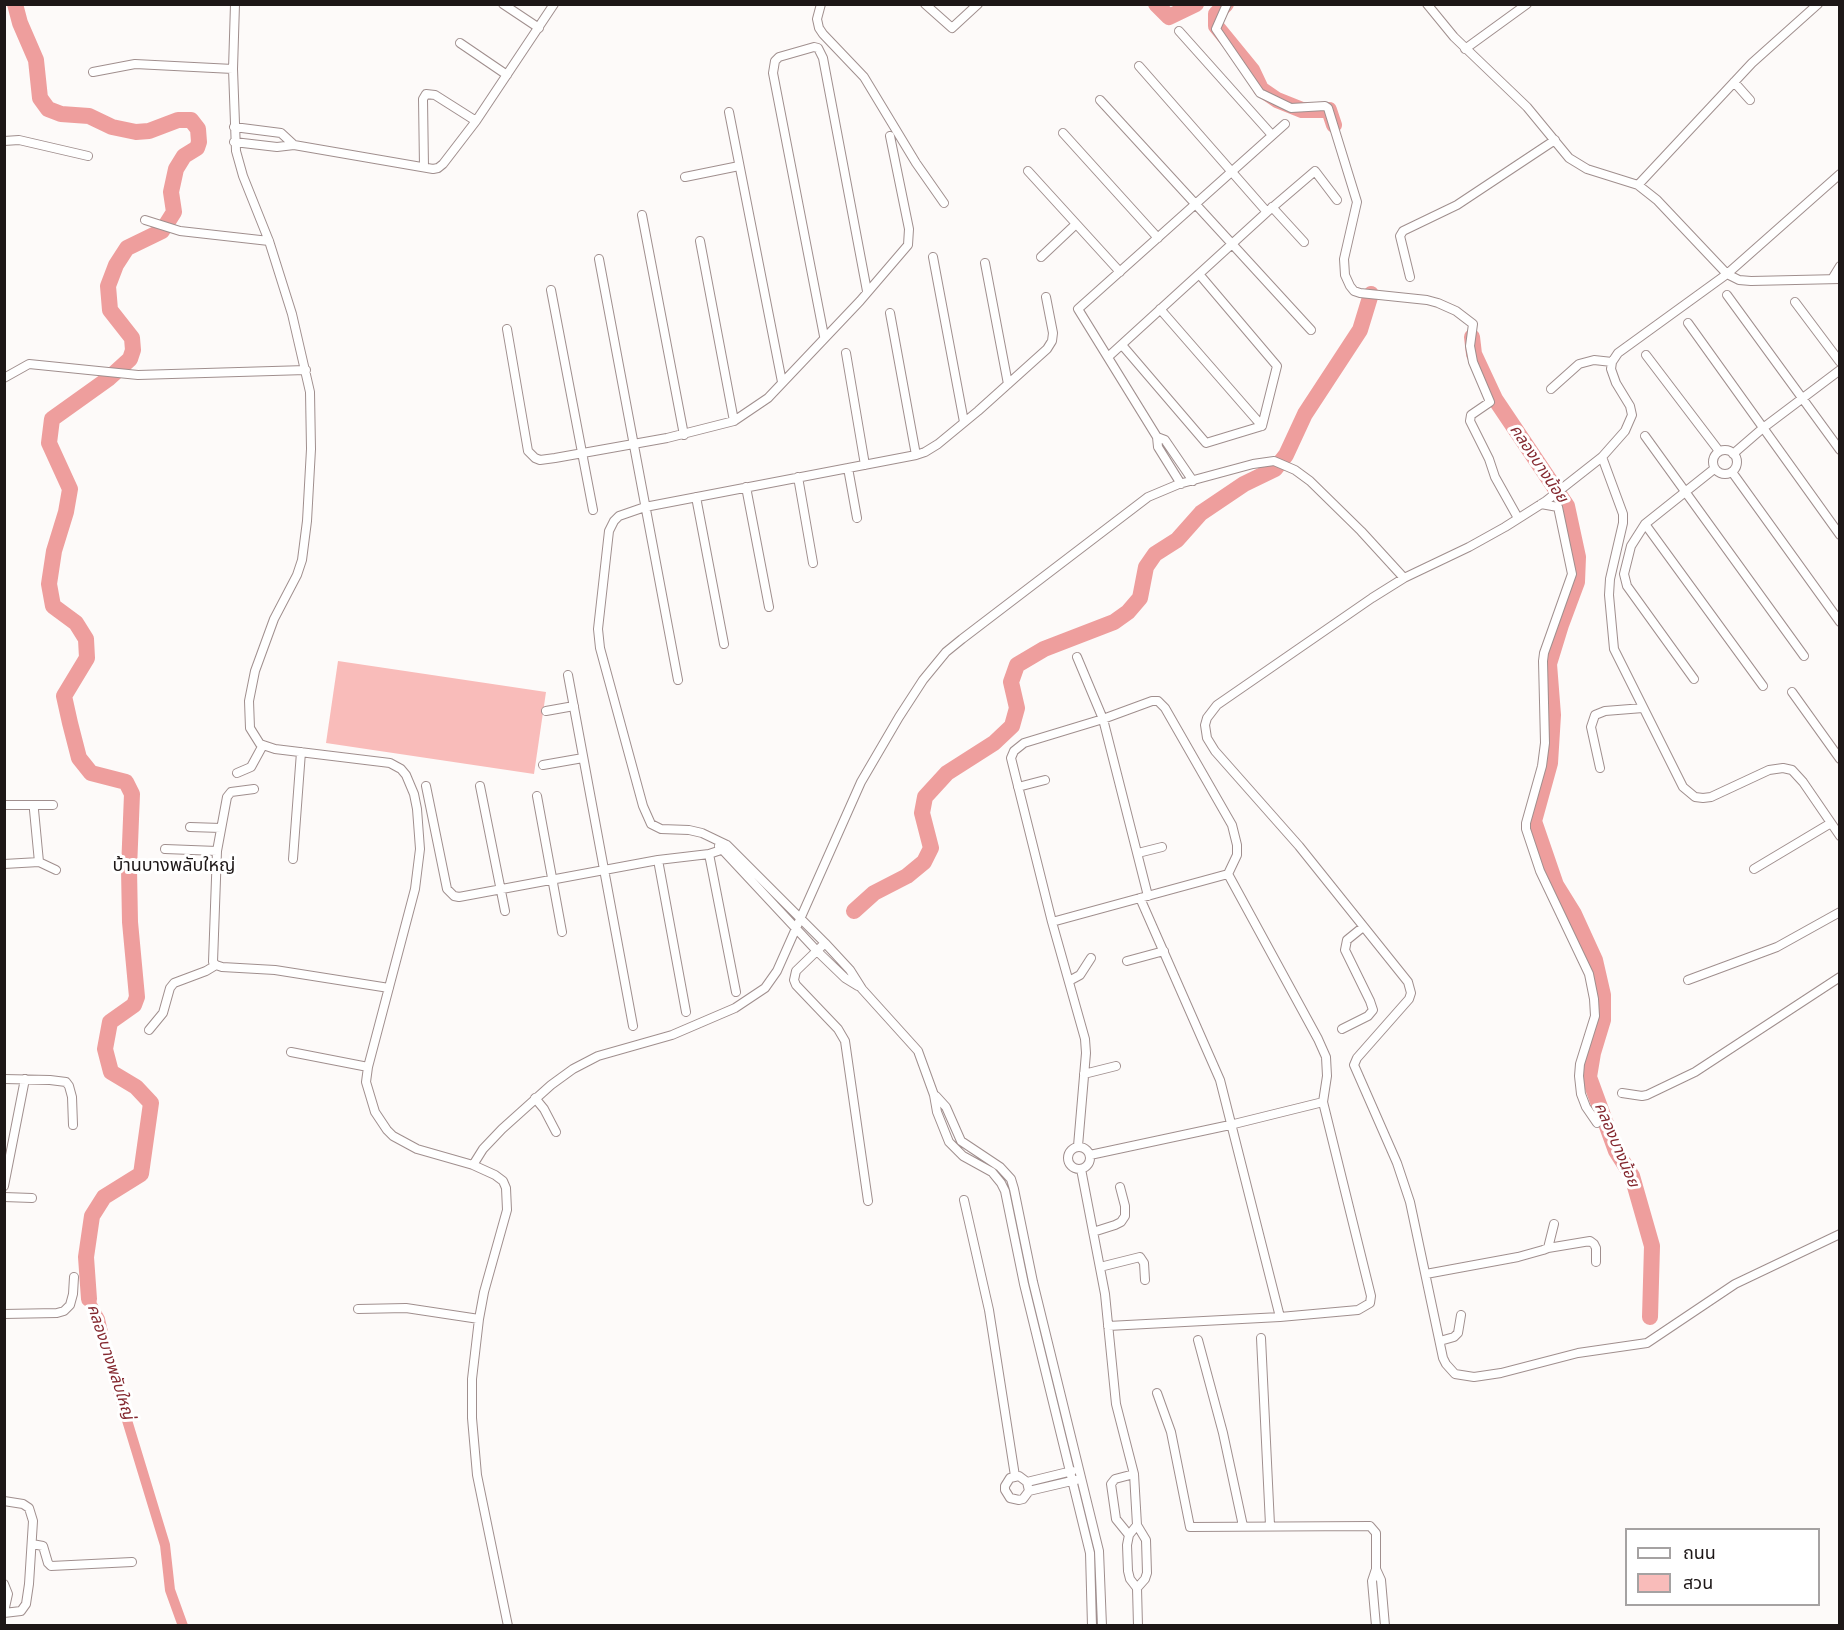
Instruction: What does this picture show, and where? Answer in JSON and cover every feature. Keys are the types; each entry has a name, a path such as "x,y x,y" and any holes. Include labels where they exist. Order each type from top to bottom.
{"street":[{"path":"235,4 234,142 243,176 269,241 292,314 310,392 311,449 307,522 302,560 297,575 274,619 255,671 249,701 250,728 256,740 263,746 390,763 401,769 411,785 419,828 418,867 410,911 368,1067 366,1082 381,1121 393,1136 417,1149 473,1166 499,1178 506,1188 508,1197 504,1223 484,1292 479,1319 472,1379 471,1419 477,1475 507,1626"},
{"path":"503,4 539,28"},
{"path":"234,142 277,147 294,145 433,169 443,164 476,121 554,4"},
{"path":"821,4 819,28 864,77 916,163 944,203"},
{"path":"925,4 952,28 978,4"},
{"path":"1227,4 1216,30 1260,93 1291,108 1325,106 1328,108 1357,202 1344,259 1350,286 1354,291 1360,293 1438,303 1456,311 1473,324 1470,346 1473,362 1490,403 1471,415 1469,419 1489,459 1495,477 1518,518"},
{"path":"1465,48 1527,4"},
{"path":"1638,185 1752,63 1818,4"},
{"path":"1432,6 1465,48 1527,107 1576,164 1620,181 1638,185 1657,200 1727,274 1739,280 1751,281 1836,279 1839,266"},
{"path":"1179,31 1272,135"},
{"path":"459,43 507,75"},
{"path":"824,336 773,73 775,61 779,57 814,47 818,48 823,58 867,291"},
{"path":"93,72 135,64 233,69"},
{"path":"1139,66 1232,172 1304,242"},
{"path":"1734,82 1750,100"},
{"path":"424,167 423,99 426,94 435,95 476,121"},
{"path":"1100,100 1311,330"},
{"path":"729,112 782,382"},
{"path":"1181,484 1158,447 1157,438 1078,309 1285,124"},
{"path":"234,127 281,133 294,145"},
{"path":"1063,133 1158,238"},
{"path":"507,330 528,451 531,456 540,460 684,435 734,421 768,398 904,250 910,239 890,136"},
{"path":"4,141 20,140 88,156"},
{"path":"1410,277 1400,236 1403,231 1457,205 1555,140"},
{"path":"684,177 739,166"},
{"path":"1028,171 1120,272"},
{"path":"1108,357 1270,209 1315,171 1337,201"},
{"path":"1839,174 1727,274 1627,345 1612,362 1612,376 1630,406 1632,415 1625,431 1602,457 1561,490 1518,518 1477,543 1404,578 1372,598 1217,705 1207,718 1205,725 1207,738 1215,752 1299,846 1405,977 1410,988 1409,999 1357,1058 1354,1065 1397,1163 1410,1202 1446,1364 1455,1374 1466,1377 1501,1373 1578,1353 1647,1343 1734,1284 1839,1234"},
{"path":"642,215 684,435"},
{"path":"145,220 180,231 269,241"},
{"path":"1041,257 1076,224"},
{"path":"700,241 734,421"},
{"path":"933,257 964,422"},
{"path":"599,259 678,680"},
{"path":"985,263 1008,384"},
{"path":"1199,274 1277,366 1262,426"},
{"path":"551,290 593,510"},
{"path":"1727,295 1839,450"},
{"path":"1046,297 1053,333 1052,341 1038,358 938,444 916,455 626,512 614,521 609,531 598,629 600,648 647,818 655,827 661,829 689,830 702,833 715,840 825,943 850,970 862,989 918,1051 934,1095 937,1112 954,1149 998,1177 1005,1191 1024,1284 1090,1553 1092,1626"},
{"path":"1795,302 1839,362"},
{"path":"1160,309 1262,426"},
{"path":"891,313 916,455"},
{"path":"1688,323 1839,535"},
{"path":"1122,345 1206,443 1262,426"},
{"path":"846,354 865,465"},
{"path":"1646,355 1719,451"},
{"path":"1551,389 1579,364 1594,360 1612,362"},
{"path":"4,378 29,364 138,375 306,370"},
{"path":"1733,454 1839,370"},
{"path":"1645,436 1804,656"},
{"path":"1157,438 1165,440 1193,481"},
{"path":"1714,469 1725,474 1732,472 1737,461 1727,450 1719,451"},
{"path":"1714,469 1713,461 1719,451"},
{"path":"1602,457 1623,514 1609,587 1611,637 1618,661 1683,787 1688,793 1703,798 1711,797 1769,770 1783,768 1792,770 1803,782 1839,836"},
{"path":"473,1166 491,1140 535,1098 564,1075 598,1056 672,1035 735,1008 756,995 774,977 866,774 923,680 946,652 983,621 1148,496 1181,484 1253,464 1274,461 1288,466 1310,481 1361,531 1404,578"},
{"path":"848,468 857,518"},
{"path":"1694,679 1627,586 1626,565 1631,546 1645,525 1714,469"},
{"path":"1732,472 1839,622"},
{"path":"798,477 813,563"},
{"path":"746,487 769,607"},
{"path":"696,497 724,644"},
{"path":"1543,502 1558,507 1572,574 1544,652 1545,743 1542,766 1526,830 1540,871 1589,974 1595,1016 1580,1064 1579,1076 1581,1094 1586,1107 1597,1123"},
{"path":"1645,525 1763,686"},
{"path":"1077,657 1103,719 1149,896"},
{"path":"568,675 633,1026"},
{"path":"1792,692 1839,759"},
{"path":"1052,922 1228,874 1237,855 1232,825 1162,704 1152,701 1019,746 1011,758 1052,922 1085,1039 1078,1146"},
{"path":"546,711 574,706"},
{"path":"1600,768 1591,727 1595,715 1605,711 1643,708"},
{"path":"237,773 251,766 263,746"},
{"path":"293,859 301,752"},
{"path":"543,765 583,758"},
{"path":"1018,787 1045,780"},
{"path":"426,786 447,889 459,897 658,860 709,854 724,848"},
{"path":"480,786 505,910"},
{"path":"216,965 212,957 217,850 221,828 229,793 254,789"},
{"path":"537,796 562,932"},
{"path":"4,805 53,805"},
{"path":"34,810 39,862"},
{"path":"1754,869 1831,823"},
{"path":"190,826 221,828"},
{"path":"1138,853 1162,847"},
{"path":"724,848 817,951 845,978 862,989"},
{"path":"165,849 217,850"},
{"path":"709,854 736,992"},
{"path":"658,860 686,1012"},
{"path":"4,864 39,862 56,870"},
{"path":"1108,1326 1280,1317 1358,1310 1370,1303 1371,1296 1323,1102 1328,1068 1318,1039 1228,874"},
{"path":"1140,898 1220,1080 1280,1317"},
{"path":"1688,980 1777,946 1839,912"},
{"path":"1342,1029 1368,1016 1373,1010 1345,950 1347,940 1363,927"},
{"path":"825,943 796,971 794,980 796,985 838,1029 845,1041 868,1201"},
{"path":"1127,961 1164,951"},
{"path":"1069,981 1080,975 1091,958"},
{"path":"149,1030 163,1013 171,985 216,965 275,970 389,988"},
{"path":"1622,1093 1647,1095 1695,1072 1839,978"},
{"path":"291,1052 368,1067"},
{"path":"1084,1074 1116,1066"},
{"path":"4,1079 66,1082 72,1097 73,1125"},
{"path":"4,1186 25,1079"},
{"path":"934,1095 946,1107 961,1141 1000,1167 1011,1179 1033,1282 1099,1551 1102,1626"},
{"path":"535,1098 544,1109 556,1132"},
{"path":"1090,1155 1323,1102"},
{"path":"1078,1146 1086,1149 1090,1155 1087,1166 1081,1169 1074,1168 1067,1159 1069,1152 1078,1146"},
{"path":"980,1165 985,1157"},
{"path":"1081,1169 1100,1267 1116,1404 1134,1474 1137,1525 1146,1540 1147,1573 1137,1588"},
{"path":"1093,1232 1115,1225 1125,1216 1120,1187"},
{"path":"4,1197 32,1198"},
{"path":"964,1200 989,1310 1015,1476"},
{"path":"1548,1248 1554,1224"},
{"path":"1426,1275 1518,1257 1548,1248 1590,1242 1596,1248 1596,1262"},
{"path":"1100,1267 1140,1257 1144,1263 1145,1280"},
{"path":"4,1314 64,1311 70,1305 74,1294 74,1277"},
{"path":"1024,1284 1033,1282"},
{"path":"358,1310 406,1308 479,1319"},
{"path":"1440,1341 1458,1334 1461,1315"},
{"path":"1261,1338 1269,1525"},
{"path":"1198,1340 1223,1433 1243,1526"},
{"path":"1157,1393 1171,1432 1190,1527 1370,1526 1376,1533 1376,1569 1372,1581 1376,1626"},
{"path":"1027,1482 1079,1470"},
{"path":"1129,1535 1116,1519 1111,1484 1115,1479 1134,1474"},
{"path":"1029,1491 1027,1482 1019,1476 1007,1481 1005,1486 1010,1498 1014,1500 1023,1499 1029,1491 1082,1479"},
{"path":"4,1501 23,1504 29,1508 33,1521 29,1584 26,1604 21,1611 4,1613 8,1594 4,1584"},
{"path":"1137,1525 1129,1535 1127,1545 1128,1570 1137,1588 1138,1626"},
{"path":"32,1544 43,1546 51,1566 132,1563"},
{"path":"1090,1553 1099,1551"},
{"path":"1376,1569 1381,1580 1385,1626"}],"green space":[{"path":"338,661 546,692 534,774 326,743"}],"waterway":[{"name":"คลองบางพลับใหญ่","path":"15,4 20,23 36,60 40,98 48,109 61,114 89,116 112,127 136,132 149,131 178,120 191,120 198,129 199,142 197,148 184,156 176,169 171,192 174,212 162,231 127,248 116,265 108,286 110,310 132,338 133,350 130,359 108,379 52,419 49,443 70,489 66,512 54,551 49,584 53,606 76,623 86,639 87,658 64,696 70,723 79,758 91,773 126,782 132,794 129,869 130,922 137,997 134,1005 110,1022 105,1049 111,1072 136,1087 151,1103 141,1174 104,1197 92,1216 86,1257 89,1299"},
{"name":"คลองบางน้อย","path":"1156,4 1169,17 1196,4"},
{"name":"คลองบางน้อย","path":"1226,4 1216,14 1216,26 1252,70 1261,89 1277,100 1302,110 1329,110 1334,125"},
{"path":"854,911 874,893 907,876 924,862 931,848 922,813 925,797 947,773 994,743 1012,726 1017,708 1011,682 1017,665 1044,649 1114,622 1128,612 1140,598 1146,567 1155,554 1177,540 1201,513 1244,484 1275,469 1286,455 1305,414 1360,330 1371,294"},
{"name":"คลองบางน้อย","path":"1472,337 1474,354 1495,399 1567,506 1578,557 1577,582 1549,664 1553,715 1550,763 1534,821 1556,885 1574,914 1595,960 1603,995 1603,1020 1593,1053 1589,1077 1616,1151 1632,1176 1652,1246 1650,1317"},
{"name":"คลองบางพลับใหญ่","path":"89,1299 100,1319 112,1371 165,1545 170,1590 183,1626"}],"district":[{"name":"บ้านบางพลับใหญ่","path":"174,866"}]}
